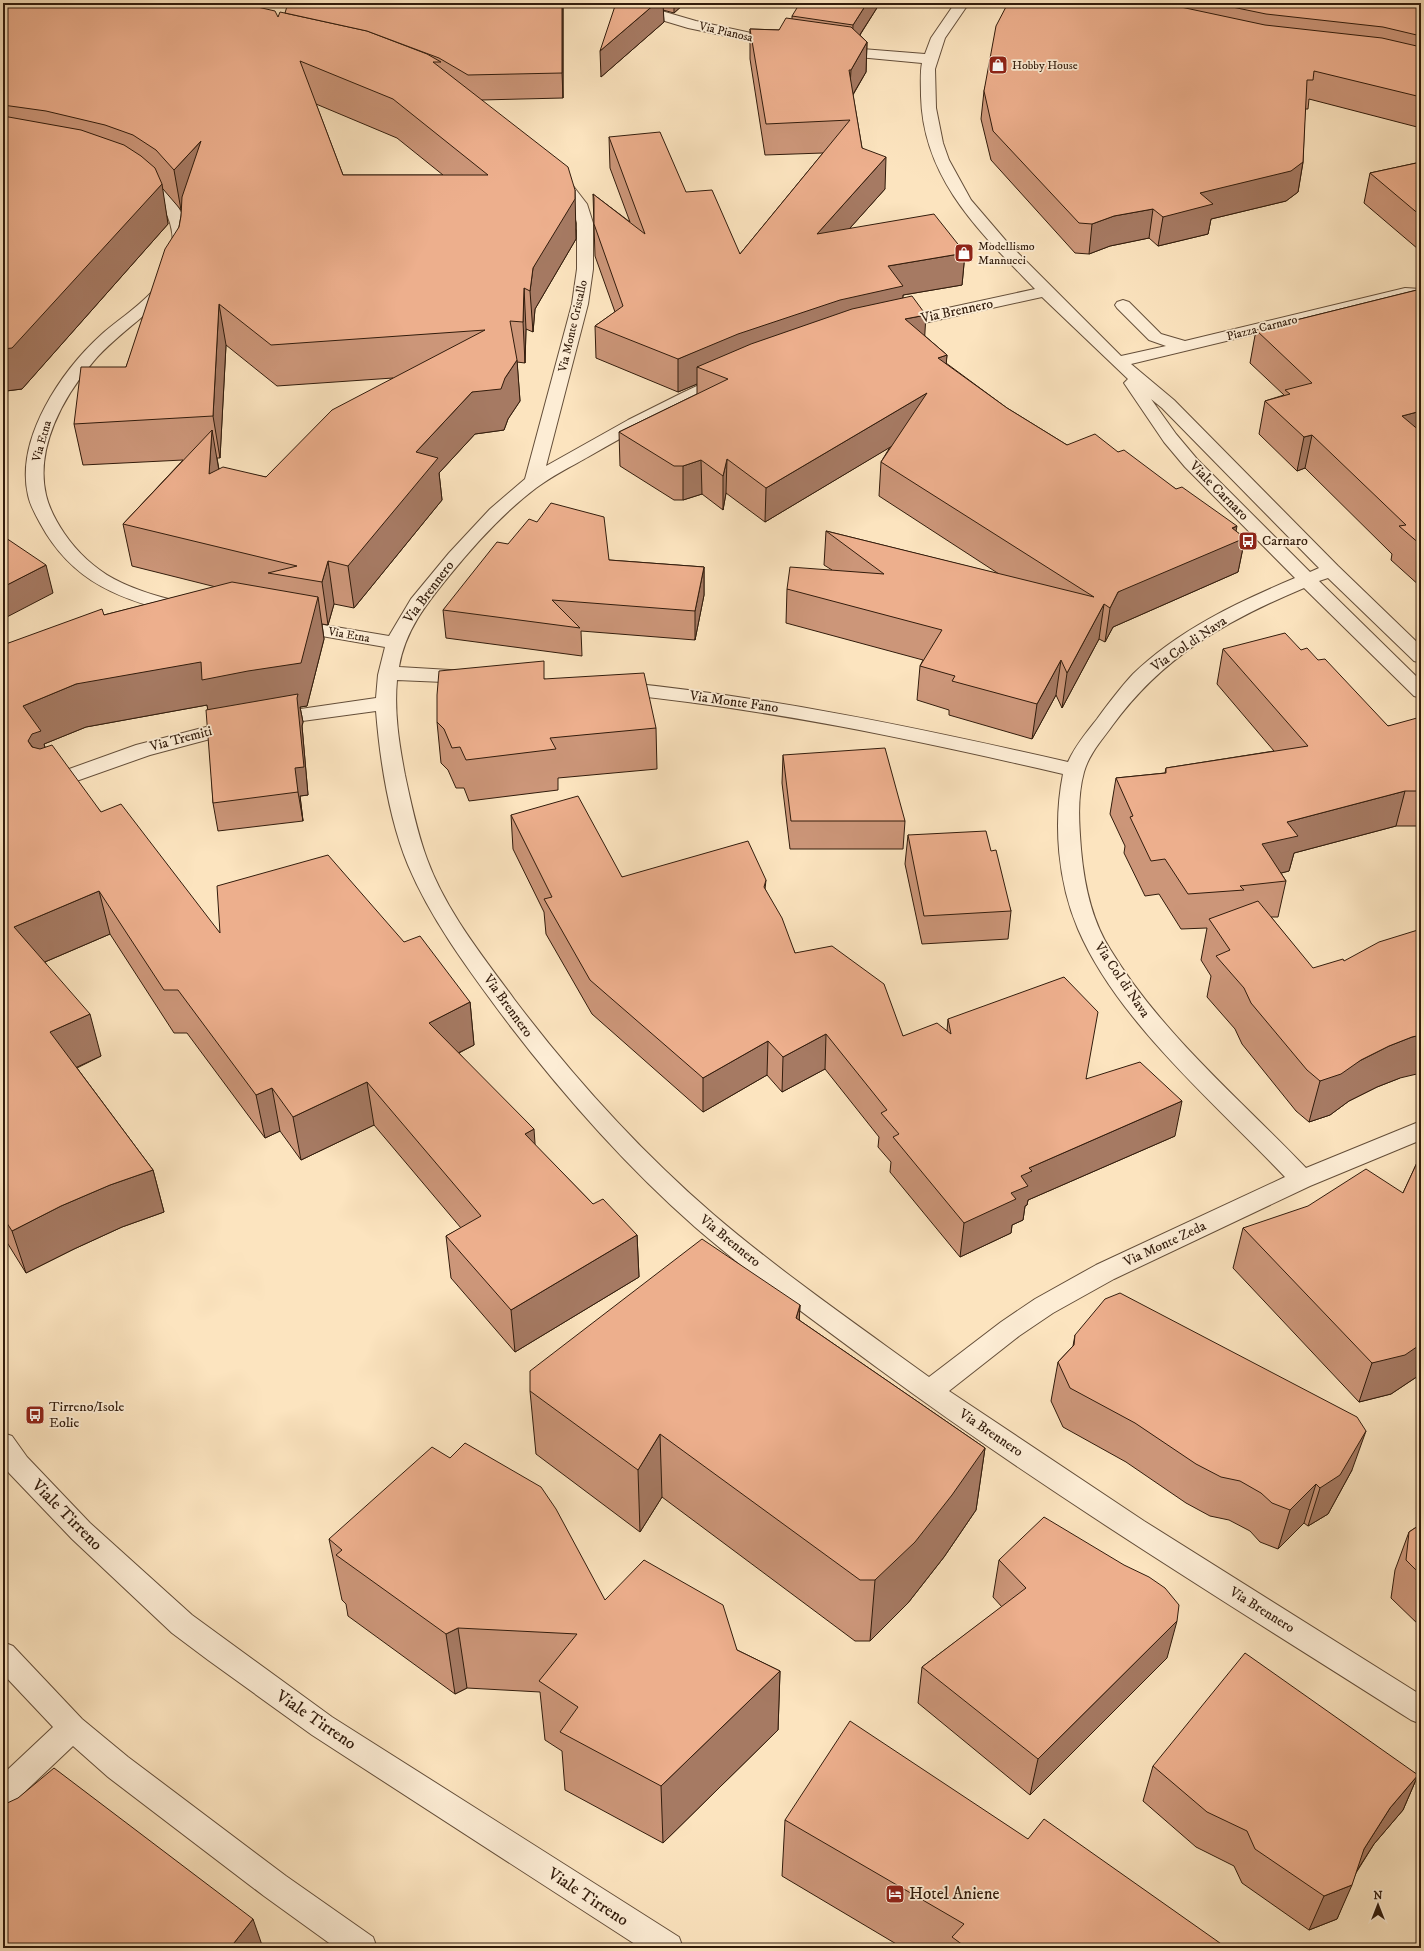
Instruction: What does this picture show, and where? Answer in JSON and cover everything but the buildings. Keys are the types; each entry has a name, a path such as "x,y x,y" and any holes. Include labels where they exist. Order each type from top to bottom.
{"street":[{"name":"Via Pianosa","path":"620,3 693,25 794,46"},
{"name":"Viale Carnaro","path":"962,3 943,28 930,59 929,108 936,144 952,180 964,202 982,224 1118,362 1168,404 1331,570 1421,657"},
{"path":"826,50 930,59"},
{"name":"Via Monte Cristallo","path":"533,482 580,304 586,252 586,223 579,204 550,166"},
{"name":"Via Etna","path":"123,175 154,191 170,205 178,227 179,256 172,275 159,291 100,345 78,368 62,391 50,416 40,443 35,467 36,491 41,508 58,539 68,553 82,567 118,589 149,600 198,611"},
{"name":"Via Brennero","path":"878,328 1047,291"},
{"name":"Piazza Carnaro","path":"1118,362 1405,293 1421,294"},
{"path":"1123,304 1155,337 1186,346"},
{"name":"Viale Carnaro","path":"1118,362 1170,438 1191,463 1421,692"},
{"name":"Via Brennero","path":"744,372 686,397 630,425 533,482 495,515 446,568 416,605 405,622 395,643 388,673 387,703 391,752 410,840 428,884 467,951 549,1062 609,1130 707,1223 740,1250 929,1392 1111,1514 1421,1711"},
{"name":"Via Col di Nava","path":"1302,1179 1194,1072 1159,1033 1100,952 1086,922 1077,893 1071,863 1068,814 1074,770 1093,737 1106,719 1152,668 1205,631 1237,613 1308,579 1331,570"},
{"name":"Via Etna","path":"276,623 395,643"},
{"path":"388,673 482,678"},
{"name":"Via Monte Fano","path":"600,687 699,696 801,711 915,734 1074,770"},
{"name":"Via Tremiti","path":"51,783 104,762 143,749 219,728 270,719 387,703"},
{"name":"Via Monte Zeda","path":"929,1392 1010,1329 1044,1306 1105,1272 1302,1179 1421,1130"},
{"name":"Viale Tirreno","path":"3,1444 18,1465 81,1531 182,1624 322,1726 668,1948"},
{"path":"3,1655 72,1728 173,1809 362,1948"},
{"path":"3,1793 72,1728"}],"place":[{"name":"Hobby House","path":"998,65"},
{"name":"Modellismo Mannucci","path":"964,253"},
{"name":"Carnaro","path":"1248,541"},
{"name":"Tirreno/Isole Eolie","path":"35,1415"},
{"name":"Hotel Aniene","path":"895,1894"}]}
